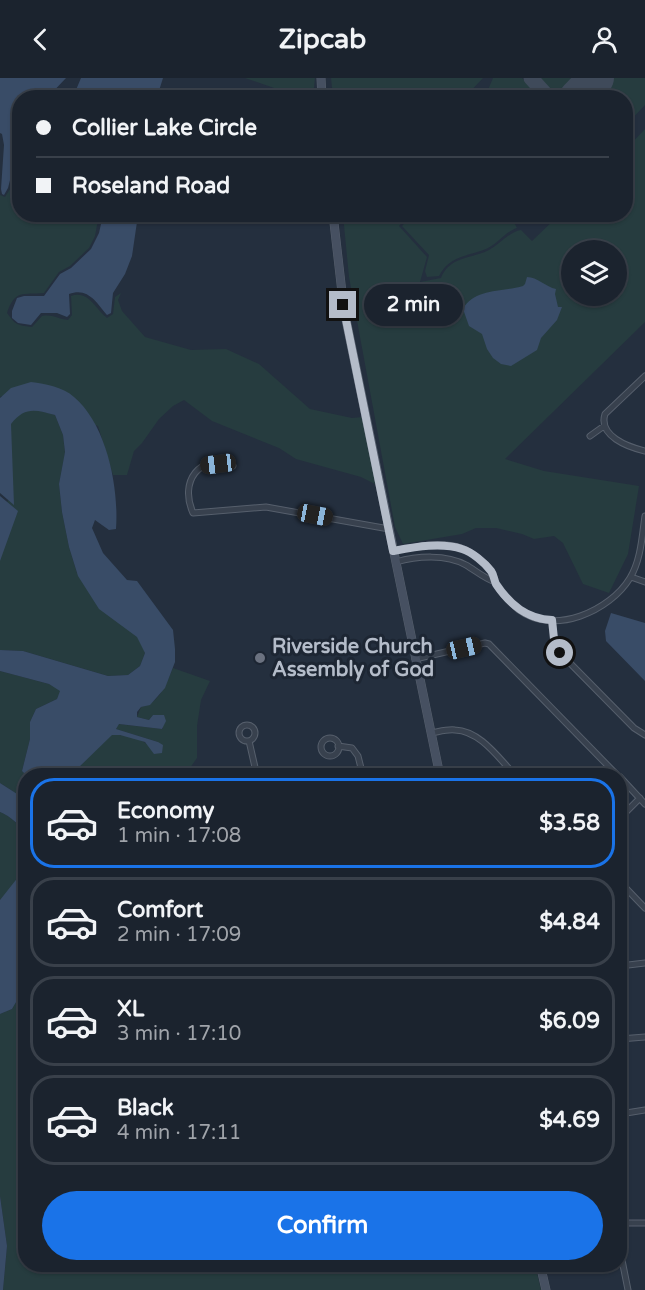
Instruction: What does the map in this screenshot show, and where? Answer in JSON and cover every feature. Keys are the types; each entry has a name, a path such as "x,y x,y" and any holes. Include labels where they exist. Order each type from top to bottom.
{"main road":[{"path":"334,222 344,310 438,768"},
{"path":"542,1272 546,1290"}],"street":[{"path":"645,375 605,414 604,426 617,440 645,451"},
{"path":"590,436 604,426"},
{"path":"233,466 226,463 203,465 194,473 189,483 188,496 193,513 266,507 389,529"},
{"path":"393,551 447,546 465,549 492,572 495,582 519,609 538,619 571,619 592,612 610,601 631,577 638,556 645,516"},
{"path":"425,547 426,557"},
{"path":"396,562 426,557 463,564 495,582"},
{"path":"631,577 645,582"},
{"path":"552,620 554,639 560,653 634,728 645,735"},
{"path":"415,659 484,643 489,644 611,768"},
{"path":"431,733 455,730 469,732 508,768"},
{"path":"249,741 255,768"},
{"path":"338,746 352,748 358,756 361,768"},
{"path":"627,784 645,804"},
{"path":"627,811 640,798"},
{"path":"627,889 645,908"},
{"path":"627,965 645,963"},
{"path":"627,1038 645,1037"},
{"path":"627,1113 645,1110"},
{"path":"627,1223 645,1223"},
{"path":"624,1272 628,1290"}],"green space":[{"path":"245,78 315,78 314,90 280,90"},
{"path":"331,78 483,78 472,90 332,90"},
{"path":"493,78 522,78 534,90 488,90"},
{"path":"538,78 582,78 570,90 549,90"},
{"path":"608,78 645,78 645,105 633,118 633,90 595,90"},
{"path":"645,129 645,322 505,459 544,471 639,486 628,554 609,593 583,584 563,543 554,536 534,539 496,528 476,528 462,534 403,544 395,527 349,277 344,222 403,222 399,226 427,257 420,282 441,278 455,262 489,250 521,230 532,241 552,222 633,222 633,142"},
{"path":"12,181 12,222 98,222 95,236 89,248 70,266 59,272 44,293 25,294 13,300 7,313 15,322 32,327 42,316 68,320 72,315 71,296 77,295 91,301 107,318 113,314 115,297 121,293 118,300 122,311 145,337 191,350 226,349 259,364 310,409 352,418 363,417 377,485 361,477 296,459 279,448 212,421 184,400 173,406 159,419 134,451 127,475 113,475 98,426 1,396 0,398 0,195 5,197"},
{"path":"406,222 514,222 517,228 490,247 448,264 439,276 427,277 425,271 429,255 402,226"},
{"path":"34,409 55,415 63,435 65,453 59,484 69,547 77,573 141,637 145,653 140,666 128,675 108,676 23,651 0,650 0,518 10,496 11,420 17,412"},
{"path":"173,668 210,681 201,700 197,726 197,758 190,768 78,768 111,735 132,737 149,746 158,742 116,729 118,724 163,729 162,715 153,715 149,720 137,717 141,707 148,705 158,697"},
{"path":"0,671 49,684 61,690 57,699 36,709 30,722 30,739 23,768 18,768 18,795 0,783"},
{"path":"0,812 8,816 18,826 18,879 0,900"},
{"path":"18,999 18,1272 537,1272 541,1290 3,1290 7,1246 0,1196 0,1014 12,1009"}],"water":[{"path":"0,78 66,78 55,90 12,90 12,172 4,195 1,189 4,145 0,133"},
{"path":"81,78 163,78 159,90 76,90"},
{"path":"101,222 137,222 132,256 125,274 113,293 111,313 107,315 91,297 76,292 69,294 70,314 67,317 57,313 41,313 31,325 18,323 12,318 17,298 44,296 60,274 71,268 91,249"},
{"path":"527,277 556,289 558,307 562,307 557,320 541,338 537,350 511,366 501,364 487,349 482,334 469,326 463,309 474,297 523,286"},
{"path":"31,382 54,386 65,391 85,409 103,440 113,477 116,529 109,530 95,520 92,528 103,553 127,580 137,581 173,630 175,649 175,662 165,688 150,705 141,707 137,712 137,717 149,720 153,715 164,715 166,721 162,729 119,724 116,729 158,742 163,745 162,753 154,754 145,742 112,735 78,768 23,768 30,739 30,722 36,709 57,699 60,691 49,684 0,671 0,650 23,651 108,676 128,675 140,666 145,653 137,637 99,609 78,576 62,512 59,484 65,452 63,435 55,415 26,412 11,424 14,505 0,493 0,398 11,388"},
{"path":"0,496 18,511 0,561"},
{"path":"611,613 645,623 645,681 606,641 605,631"},
{"path":"0,783 18,795 18,826 0,812"},
{"path":"18,877 18,999 12,1009 0,1014 0,900"},
{"path":"0,1196 7,1246 3,1290 0,1290"}],"taxiway":[{"path":"531,78 542,90"}],"runway":[{"path":"585,90 596,78"}],"place":[{"name":"Riverside Church Assembly of God","path":"260,658"}],"route":[{"path":"343,305 393,551 447,546 465,549 492,572 495,582 519,609 538,619 552,620 554,639 560,653"}]}
